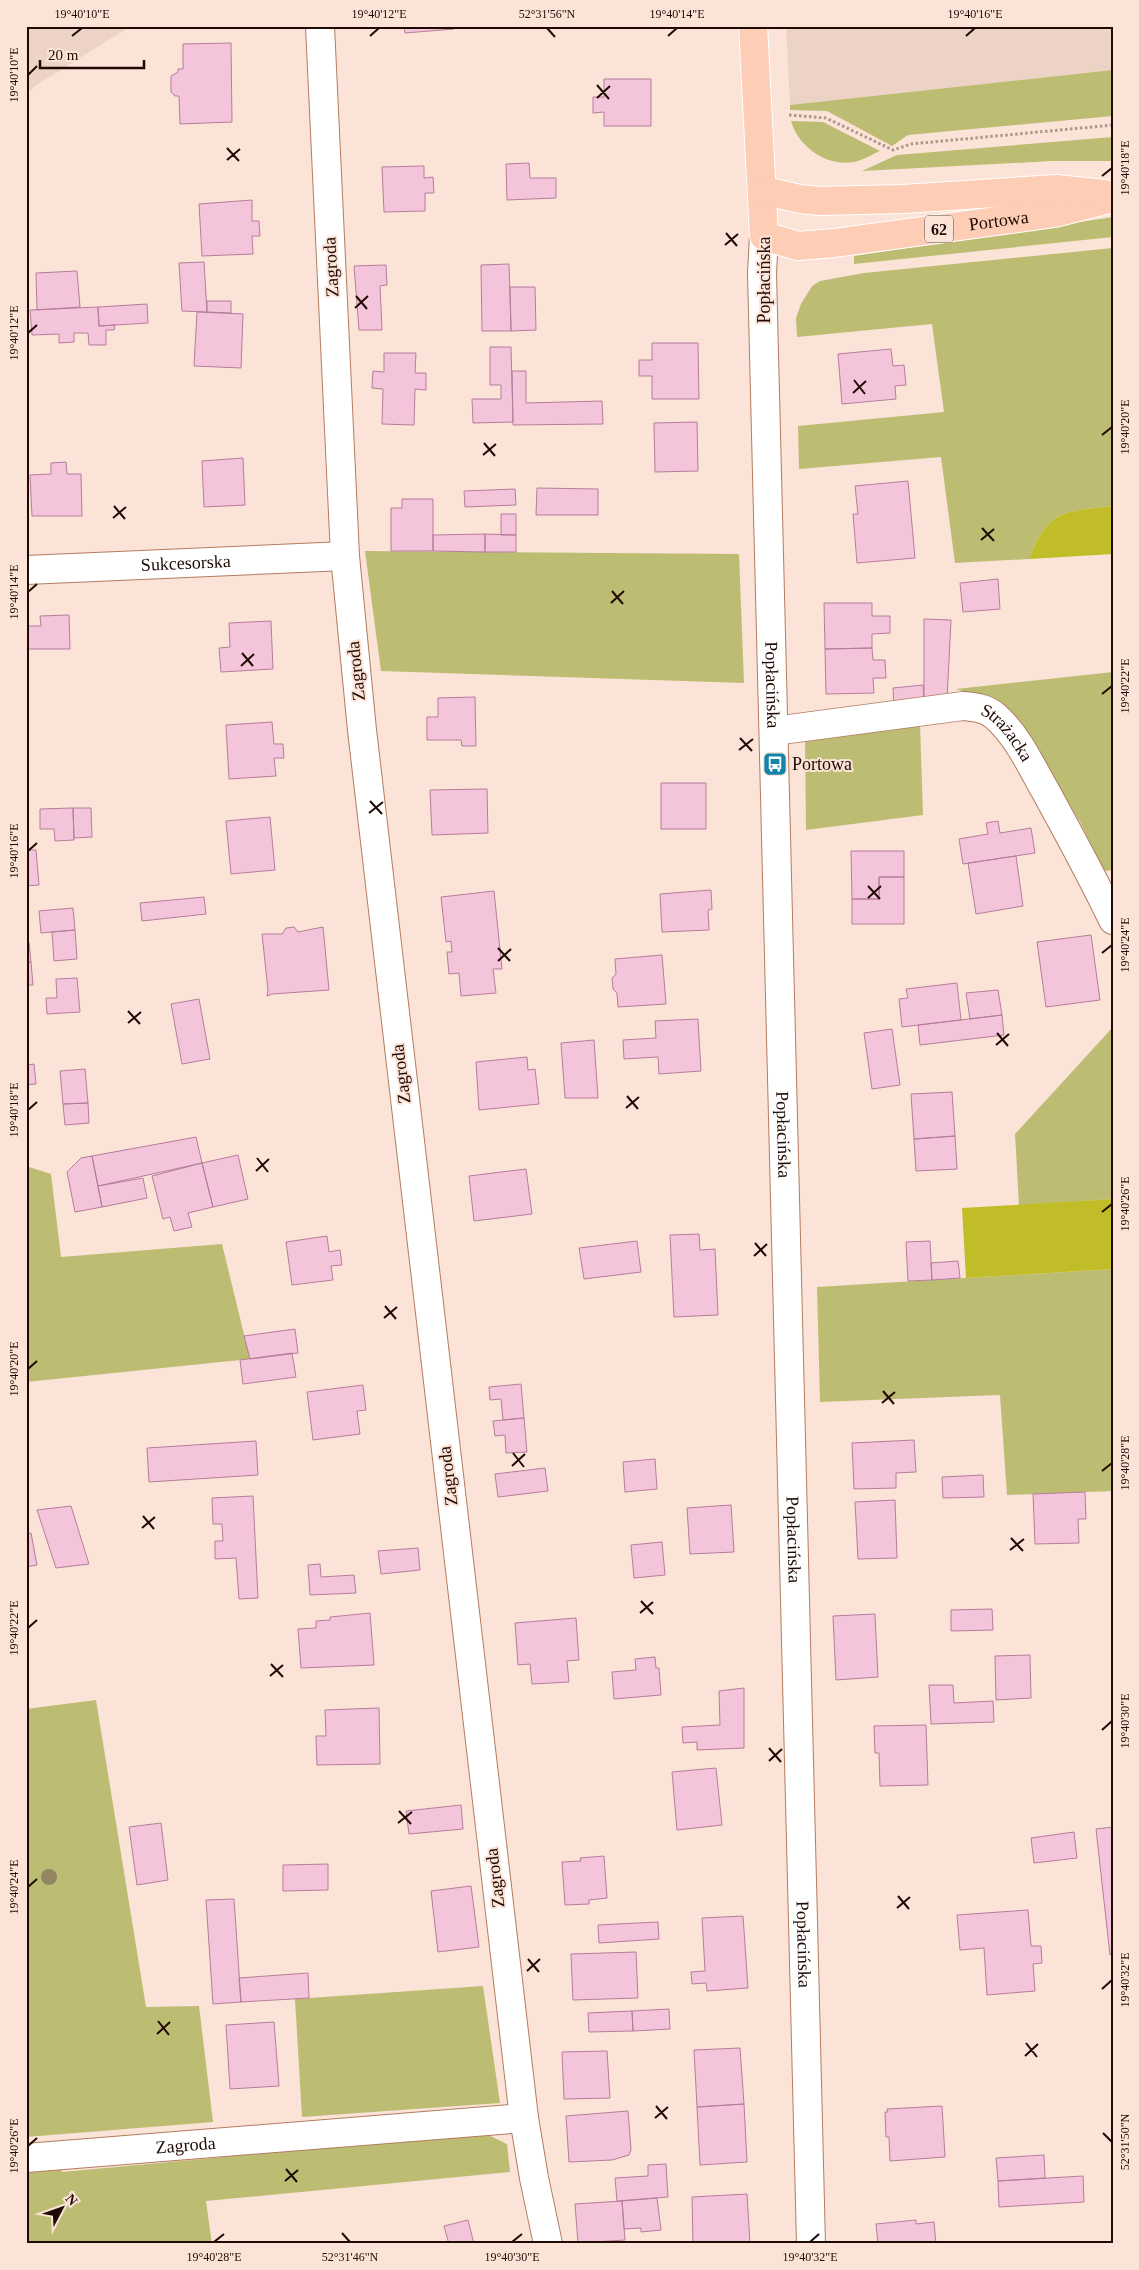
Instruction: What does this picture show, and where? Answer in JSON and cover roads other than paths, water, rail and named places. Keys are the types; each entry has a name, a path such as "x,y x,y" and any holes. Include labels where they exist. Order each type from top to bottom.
{"main road":[{"name":"Popłacińska","path":"753,26 764,236"},
{"name":"Portowa","path":"762,190 800,199 820,201 903,199 1056,189 1113,196"},
{"name":"Portowa","path":"764,236 798,246 834,243 1055,213 1113,196"}],"street":[{"name":"Zagroda","path":"320,26 345,556 384,931 524,2118 548,2244"},
{"name":"Popłacińska","path":"764,236 763,291 811,2244"},
{"name":"Sukcesorska","path":"26,570 345,556"},
{"name":"Strażacka","path":"774,731 963,706 978,707 994,714 1007,728 1023,751 1072,839 1113,920"},
{"name":"Zagroda","path":"26,2158 524,2118"}],"place":[{"name":"Portowa","path":"775,764"}]}
